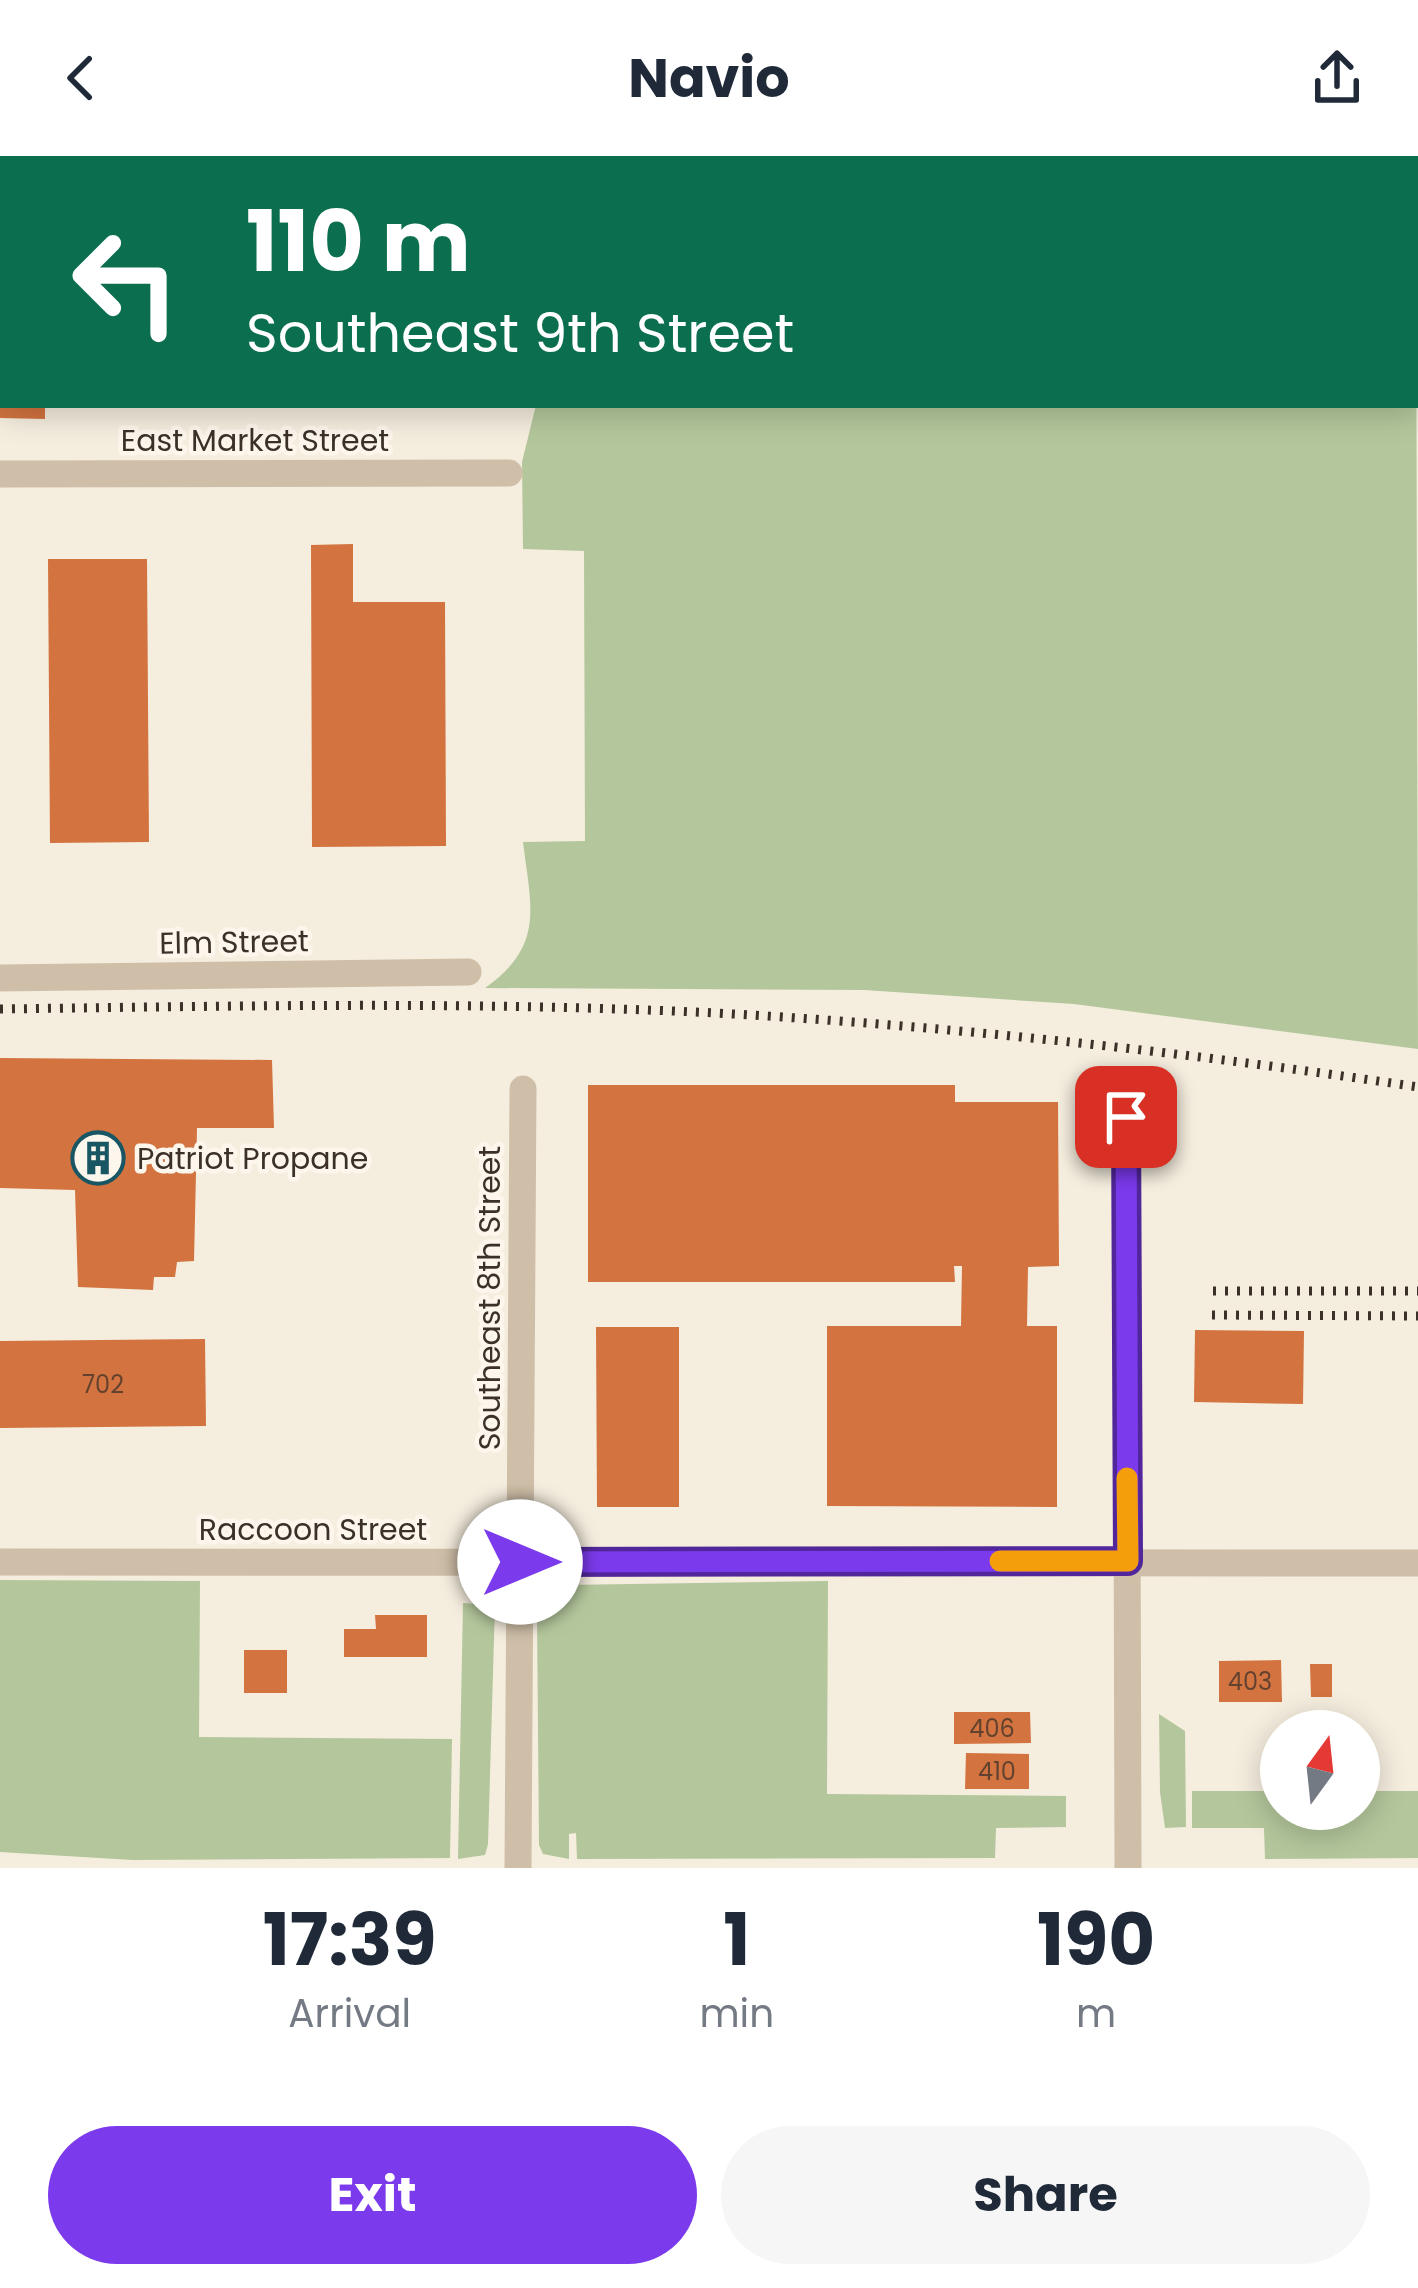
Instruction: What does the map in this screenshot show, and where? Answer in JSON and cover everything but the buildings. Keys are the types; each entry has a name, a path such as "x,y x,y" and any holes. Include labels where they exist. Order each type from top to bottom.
{"street":[{"name":"East Market Street","path":"0,474 509,473"},
{"name":"Elm Street","path":"0,978 468,972"},
{"name":"Southeast 8th Street","path":"518,1868 523,1089"},
{"path":"1126,1117 1128,1868"},
{"name":"Raccoon Street","path":"0,1562 1418,1564"}],"green space":[{"path":"535,408 1416,408 1418,1049 1074,1004 864,990 485,988 504,972 526,940 530,906 523,842 585,841 584,551 523,549 522,462"},
{"path":"0,1580 200,1581 199,1737 452,1739 450,1858 132,1860 0,1852"},
{"path":"828,1581 827,1794 1066,1796 1066,1827 996,1828 995,1858 577,1859 576,1833 569,1834 569,1859 543,1854 539,1845 537,1614 546,1594 564,1585"},
{"path":"463,1603 495,1605 488,1844 485,1855 458,1859"},
{"path":"1159,1714 1185,1731 1186,1827 1165,1828"},
{"path":"1192,1791 1260,1791 1260,1828 1192,1828"},
{"path":"1380,1791 1418,1791 1418,1858 1265,1859 1264,1830 1380,1830"}],"railway":[{"path":"0,1009 447,1006 716,1013 1068,1042 1418,1087"},
{"path":"1213,1291 1418,1291"},
{"path":"1212,1315 1418,1316"}],"slow traffic":[{"path":"1000,1561 1128,1561 1127,1478"}],"place":[{"name":"Patriot Propane","path":"98,1158"}],"route":[{"path":"520,1562 1128,1561 1126,1117"}]}
